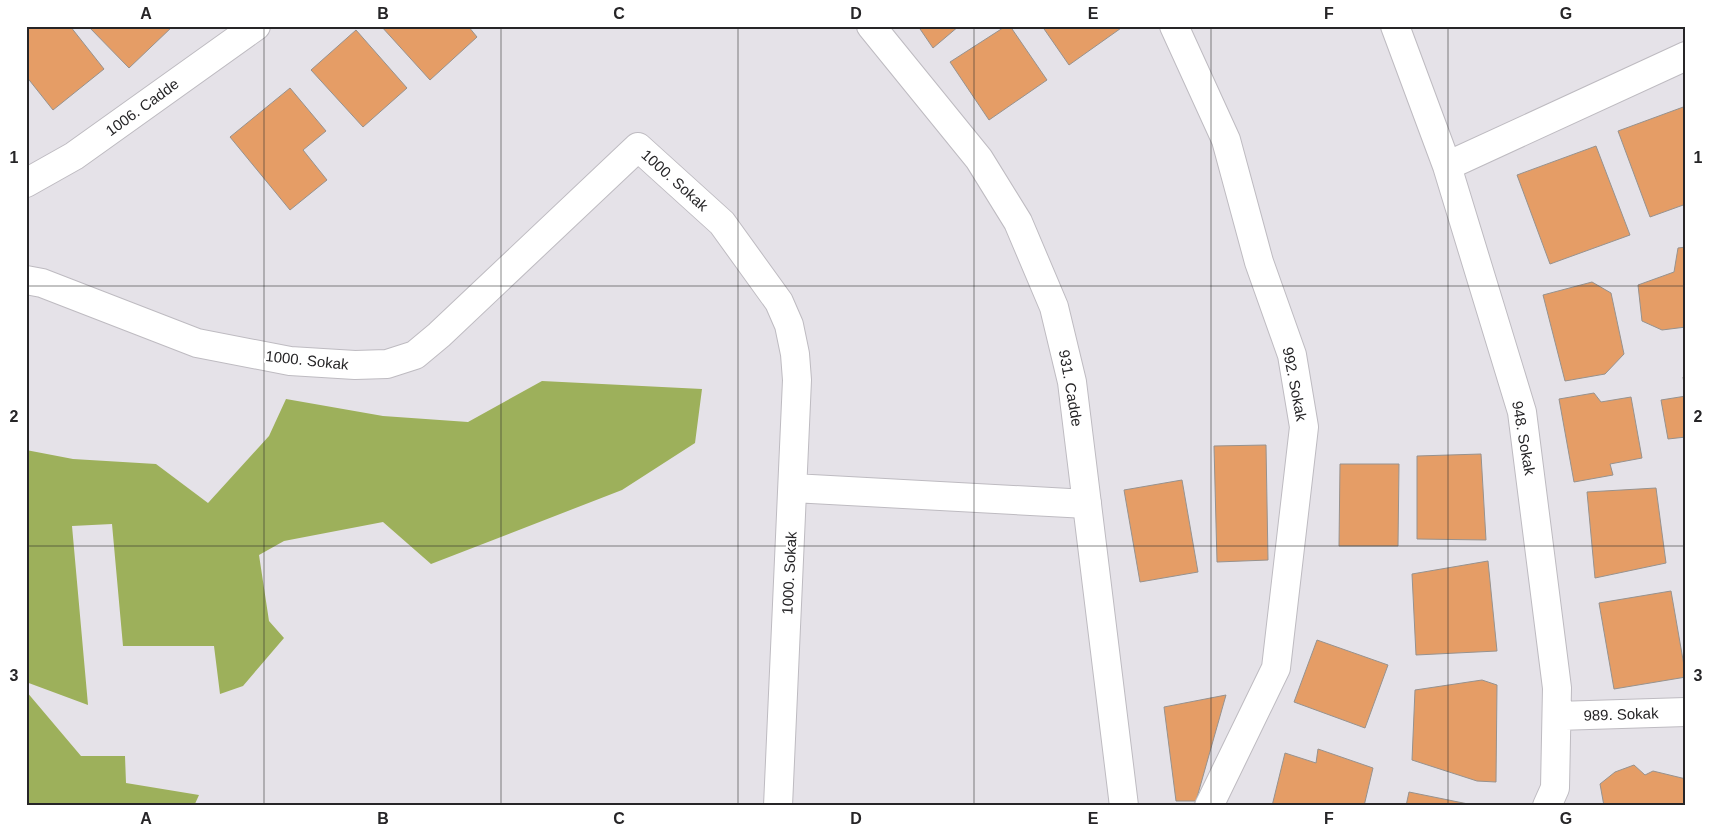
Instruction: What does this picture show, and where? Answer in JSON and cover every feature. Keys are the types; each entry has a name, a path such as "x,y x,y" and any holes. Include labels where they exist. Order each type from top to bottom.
{"street":[{"name":"1006. Cadde","path":"26,184 74,156 256,26"},
{"name":"931. Cadde","path":"871,26 979,159 1018,222 1056,316 1072,382 1124,806"},
{"name":"992. Sokak","path":"1174,26 1226,140 1259,262 1292,355 1304,427 1276,668 1209,806"},
{"name":"948. Sokak","path":"1395,26 1447,166 1522,412 1557,688 1555,788 1547,806"},
{"path":"1447,166 1686,56"},
{"name":"1000. Sokak","path":"26,280 42,283 198,343 290,361 355,365 387,364 414,355 439,335 638,146 722,223 779,302 789,325 795,354 797,380 778,806"},
{"path":"793,488 1087,504"},
{"name":"989. Sokak","path":"1557,716 1686,712"}],"green space":[{"path":"542,381 702,389 695,443 622,490 431,564 383,522 284,541 259,555 269,621 284,638 243,686 220,694 214,646 123,646 112,524 72,526 88,705 26,682 26,450 73,459 156,464 208,503 269,436 286,399 383,416 468,422"},
{"path":"26,691 81,756 125,756 126,783 199,795 194,806 26,806"}],"building":[{"path":"26,26 70,26 104,69 53,110 26,76"},
{"path":"88,26 173,26 129,68"},
{"path":"381,26 468,26 477,37 430,80"},
{"path":"918,26 959,26 933,48"},
{"path":"1006,26 1010,26 1047,80 989,120 950,62"},
{"path":"1042,26 1124,26 1069,65"},
{"path":"356,30 407,88 363,127 311,70"},
{"path":"290,88 326,131 303,150 327,180 290,210 230,137"},
{"path":"1686,106 1686,204 1650,217 1618,131"},
{"path":"1596,146 1630,235 1550,264 1517,175"},
{"path":"1686,247 1686,327 1662,330 1642,321 1638,285 1674,272 1678,248"},
{"path":"1592,282 1611,293 1624,354 1605,374 1565,381 1543,295"},
{"path":"1683,377 1686,377 1686,396"},
{"path":"1594,393 1601,402 1631,397 1642,458 1610,464 1613,475 1574,482 1559,399"},
{"path":"1686,396 1686,437 1668,439 1661,400"},
{"path":"1266,445 1268,560 1217,562 1214,446"},
{"path":"1481,454 1486,540 1417,539 1417,456"},
{"path":"1340,464 1399,464 1398,546 1339,546"},
{"path":"1182,480 1198,572 1140,582 1124,490"},
{"path":"1656,488 1666,563 1595,578 1587,492"},
{"path":"1488,561 1497,651 1416,655 1412,574"},
{"path":"1671,591 1686,677 1614,689 1599,603"},
{"path":"1317,640 1388,665 1365,728 1294,702"},
{"path":"1482,680 1497,685 1496,782 1477,781 1412,760 1415,690"},
{"path":"1226,695 1196,801 1176,801 1164,707"},
{"path":"1318,749 1373,768 1364,806 1272,806 1285,753 1316,763"},
{"path":"1634,765 1645,775 1653,771 1686,779 1685,806 1604,806 1600,784 1615,772"},
{"path":"1409,792 1478,806 1406,806"}]}
